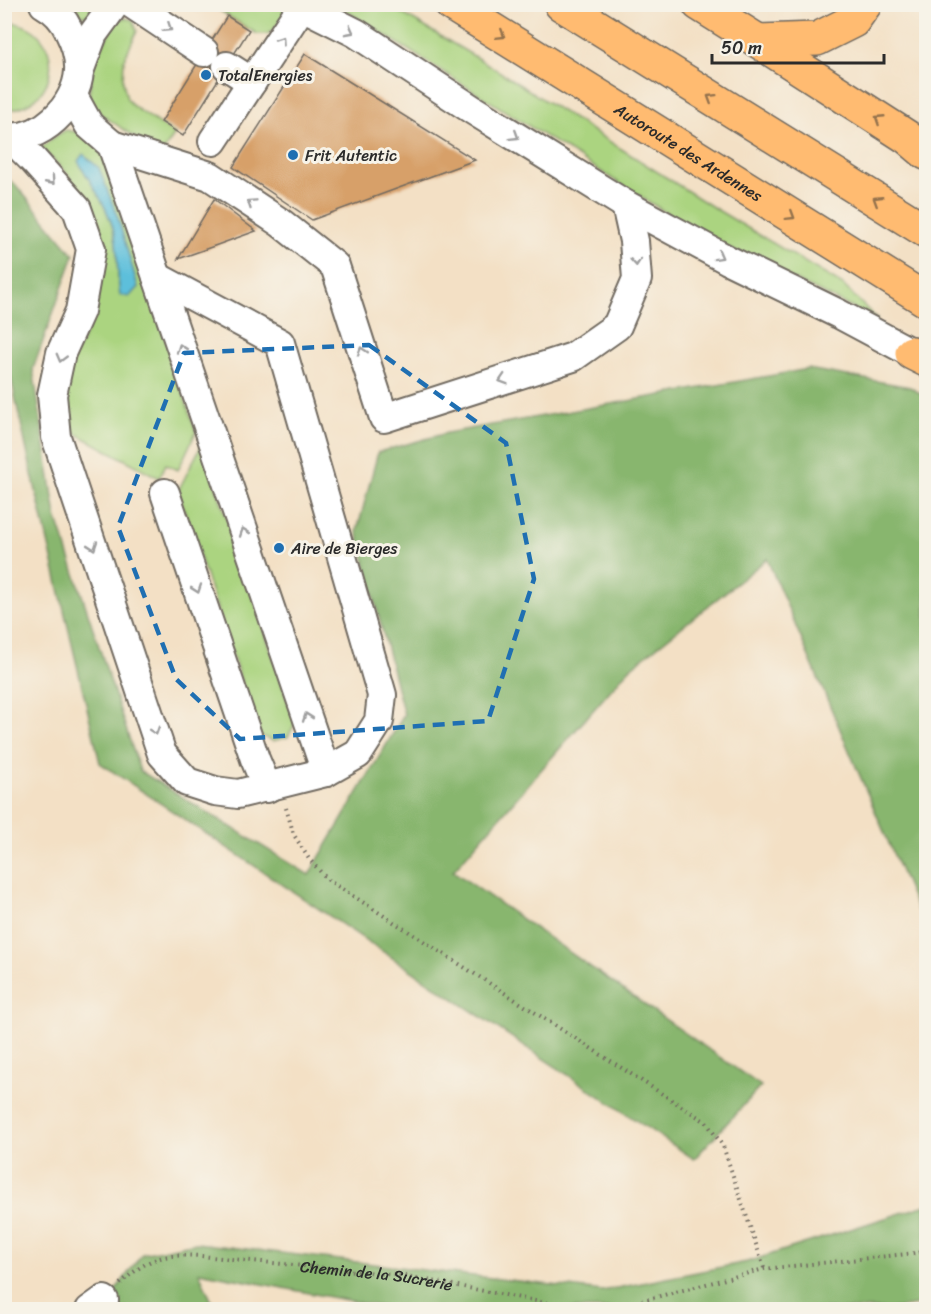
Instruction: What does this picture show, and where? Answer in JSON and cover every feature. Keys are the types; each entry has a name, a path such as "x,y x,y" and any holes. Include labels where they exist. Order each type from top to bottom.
{"highway":[{"name":"Autoroute des Ardennes","path":"451,4 927,300"},
{"path":"561,4 927,231"},
{"path":"699,4 906,137 927,153"},
{"path":"758,41 817,39 853,21 865,4"}],"street":[{"path":"44,4 64,22 76,45 76,83 89,124 112,144 210,176 281,223 335,266 384,418 573,357 617,326 637,279 634,241 626,205"},
{"path":"8,138 36,132 58,117 76,83 93,34 116,4"},
{"path":"132,4 252,82"},
{"path":"213,141 300,5 356,33 473,110 626,205 728,260 919,356"},
{"path":"8,138 34,161 77,209 91,249 80,311 61,353 52,395 56,437 162,754 187,782 215,791 238,794 326,772 358,754 379,721 382,695 280,343 157,277"},
{"path":"112,144 326,772"},
{"path":"165,494 255,759 273,786"}],"path":[{"path":"273,786 294,835 315,866 328,880 706,1122 723,1146 764,1269"},
{"name":"Chemin de la Sucrerie","path":"97,1305 137,1269 154,1259 176,1255 406,1276 541,1302 587,1306 633,1303 764,1269 927,1252"}],"highlighted area":[{"path":"369,345 506,443 534,579 488,721 240,739 176,679 118,527 184,353"}],"green space":[{"path":"78,5 101,5 90,18 78,14"},
{"path":"211,5 277,5 286,10 274,30 267,34 257,34"},
{"path":"337,5 388,5 489,65 716,209 843,285 878,320 703,236"},
{"path":"125,18 133,20 137,31 124,60 123,81 127,99 134,107 175,134 161,155 95,110 89,95 93,63 116,20"},
{"path":"4,22 28,27 42,39 50,58 50,68 49,78 39,95 18,108 4,109"},
{"path":"66,130 86,134 105,156 196,432 178,470 166,464 159,478 73,432 63,409 69,367 88,329 99,291 103,252 91,210 67,173 41,148","holes":["78,161 118,218 120,295 114,232 101,200"]},
{"path":"4,177 15,184 74,255 33,369 56,516 140,771 309,875 404,715 357,531 378,452 447,433 808,369 910,387 926,397 926,930 767,559 629,669 453,871 761,1086 694,1159 100,763 5,351"},
{"path":"202,444 295,723 288,737 273,741 259,735 178,491"},
{"path":"926,1205 926,1304 890,1309 393,1309 199,1272 215,1309 111,1309 107,1302 142,1254 196,1243 602,1291 747,1262"}],"water":[{"path":"83,154 99,168 118,218 138,287 129,297 120,295 114,231 101,200 78,161"}],"building":[{"path":"227,16 249,30 183,136 161,122"},
{"path":"305,54 475,160 312,220 233,167"},
{"path":"214,199 256,231 178,259"}],"place":[{"name":"TotalEnergies","path":"206,75"},
{"name":"Frit Autentic","path":"293,155"},
{"name":"Aire de Bierges","path":"279,548"}]}
